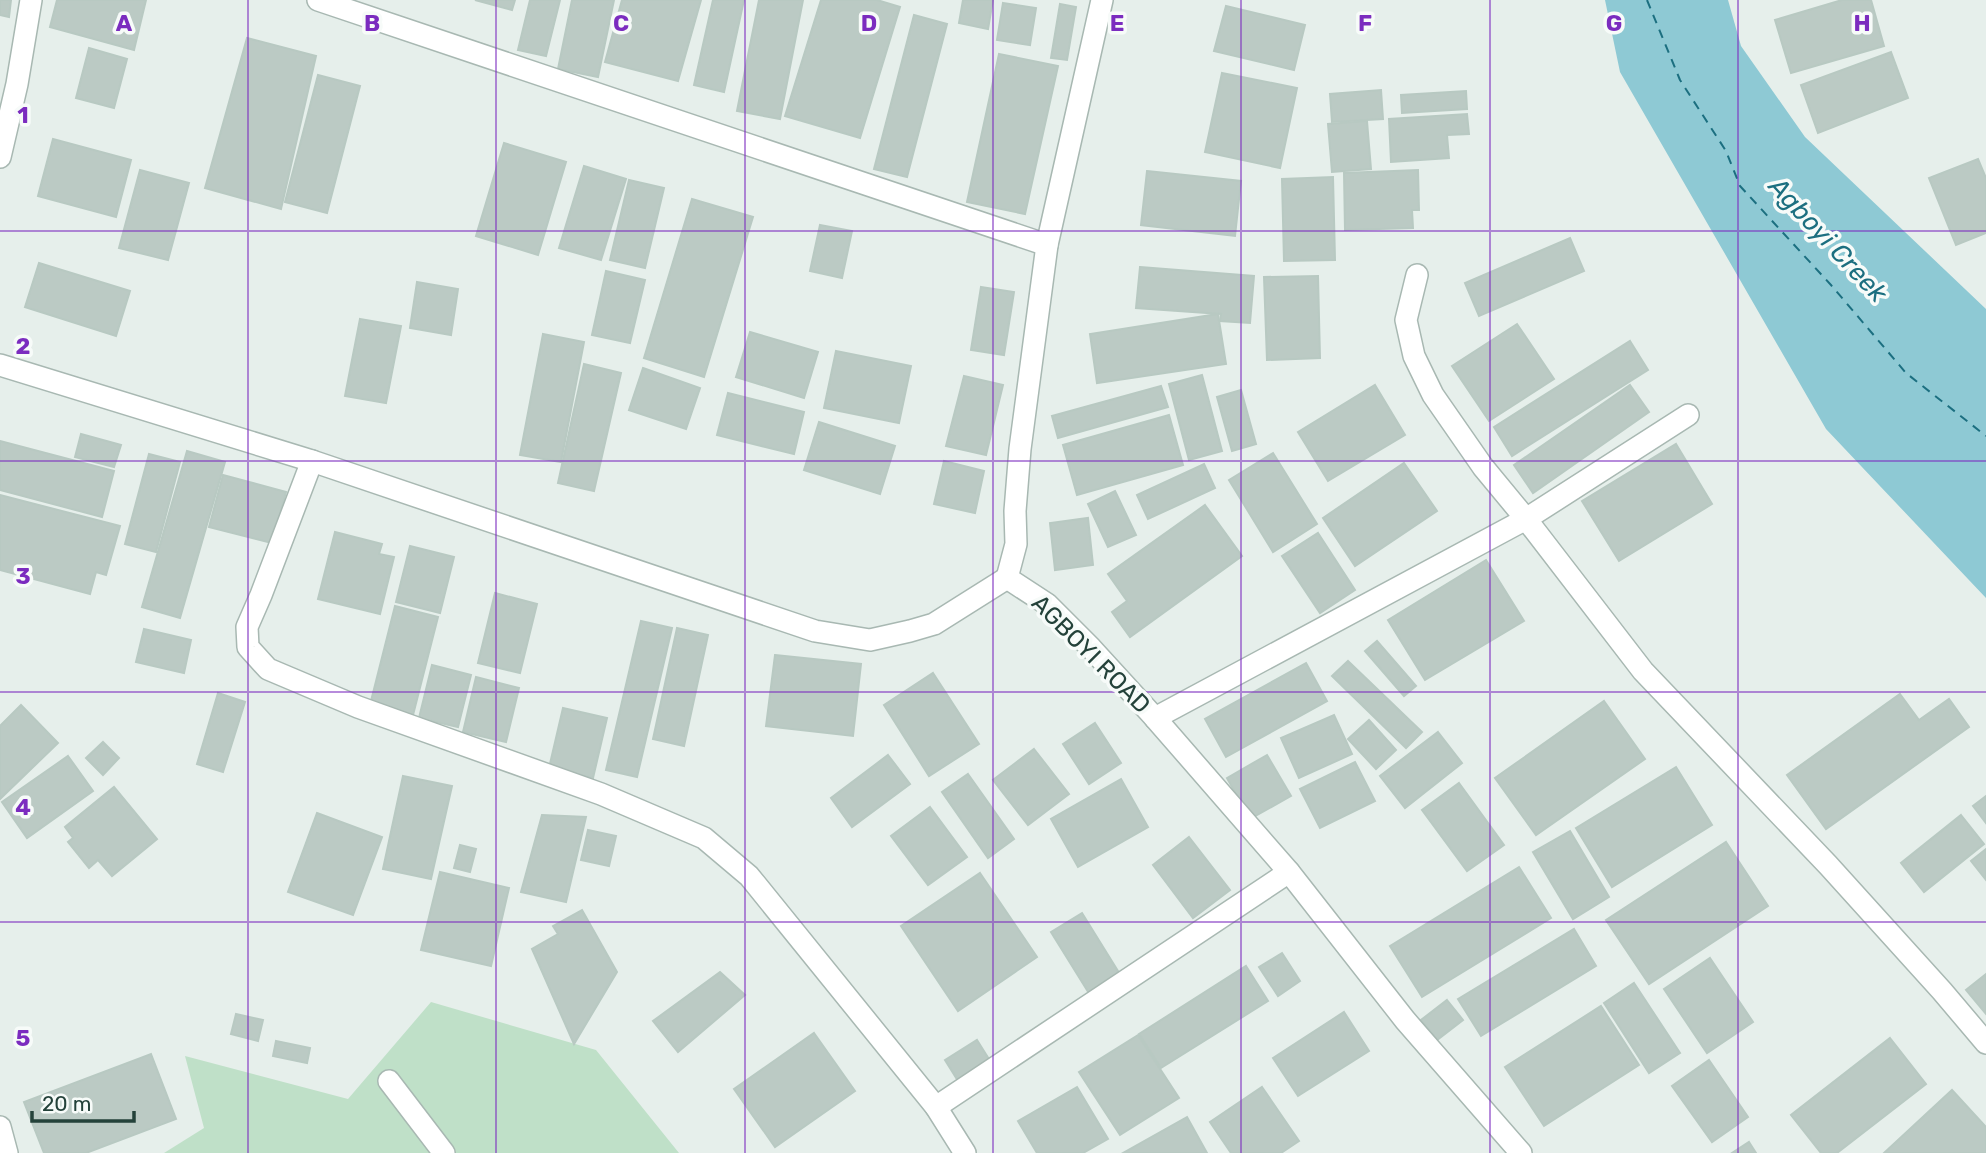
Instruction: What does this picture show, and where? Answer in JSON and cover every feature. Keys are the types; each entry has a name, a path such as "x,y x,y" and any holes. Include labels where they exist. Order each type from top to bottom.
{"street":[{"path":"0,157 8,82 32,0"},
{"path":"318,0 1047,245"},
{"name":"AGBOYI ROAD","path":"1102,0 1047,245 1020,449 1014,512 1016,544 1007,578 1047,604 1154,718 1289,872 1405,1020 1521,1153"},
{"path":"1417,275 1406,320 1413,356 1433,395 1483,467 1643,671 1828,865 1986,1043"},
{"path":"0,365 312,461 815,631 870,640 910,631 934,624 1007,578"},
{"path":"1154,718 1526,519 1688,415"},
{"path":"312,461 247,626 248,647 268,669 358,707 601,794 704,838 749,876 936,1107 965,1153"},
{"path":"936,1107 1289,872"},
{"path":"389,1081 444,1153"},
{"path":"0,1127 7,1153"}],"green space":[{"path":"431,1002 596,1050 679,1153 164,1153 204,1128 185,1056 348,1099"}],"water":[{"name":"Agboyi Creek","path":"1605,0 1728,0 1741,46 1805,137 1986,309 1986,598 1826,429 1620,72"}],"building":[{"path":"0,0 11,0 9,17 0,15"},
{"path":"57,0 146,0 134,50 50,27"},
{"path":"475,0 515,0 512,10"},
{"path":"530,0 560,0 546,56 518,50"},
{"path":"572,0 614,0 598,77 558,69"},
{"path":"622,0 701,0 678,81 605,62"},
{"path":"713,0 744,0 724,92 694,85"},
{"path":"759,0 803,0 780,119 737,111"},
{"path":"821,0 877,0 900,7 860,138 785,116"},
{"path":"963,0 993,0 988,29 959,23"},
{"path":"1842,0 1871,0 1884,46 1791,73 1775,20"},
{"path":"1003,3 1036,8 1030,45 997,40"},
{"path":"1060,4 1076,7 1067,60 1051,58"},
{"path":"1226,6 1305,25 1294,70 1214,51"},
{"path":"914,15 947,24 907,177 874,169"},
{"path":"247,38 316,56 281,209 205,188"},
{"path":"89,48 127,59 114,108 76,98"},
{"path":"1891,52 1908,98 1818,133 1801,85"},
{"path":"999,54 1058,66 1025,214 967,202"},
{"path":"1222,73 1297,88 1280,168 1205,152"},
{"path":"318,75 360,86 327,213 285,202"},
{"path":"1381,90 1383,119 1332,122 1330,94"},
{"path":"1466,91 1467,109 1402,113 1401,95"},
{"path":"1467,114 1469,134 1447,135 1449,158 1391,162 1389,119"},
{"path":"1367,121 1371,169 1332,172 1328,124"},
{"path":"53,139 131,160 116,217 38,196"},
{"path":"504,143 566,162 538,255 476,236"},
{"path":"1978,159 1986,178 1986,233 1956,245 1929,178"},
{"path":"584,166 626,179 601,260 559,248"},
{"path":"140,170 189,183 168,260 119,248"},
{"path":"1418,170 1419,210 1412,210 1413,228 1345,230 1344,173"},
{"path":"1147,171 1241,181 1235,236 1141,225"},
{"path":"1333,177 1335,260 1284,261 1282,179"},
{"path":"629,180 664,188 645,268 610,260"},
{"path":"692,199 753,217 704,377 644,358"},
{"path":"820,225 852,231 842,278 810,271"},
{"path":"1570,238 1584,271 1479,316 1465,283"},
{"path":"39,263 130,291 116,336 25,307"},
{"path":"1140,267 1254,276 1250,323 1220,321 1221,314 1136,308"},
{"path":"606,271 645,280 630,343 592,335"},
{"path":"1318,276 1320,358 1267,360 1264,277"},
{"path":"417,282 458,289 451,335 410,328"},
{"path":"981,287 1014,292 1004,355 971,350"},
{"path":"1218,314 1226,364 1097,383 1090,334"},
{"path":"360,319 401,326 386,403 345,396"},
{"path":"1517,324 1554,379 1489,421 1452,366"},
{"path":"750,332 818,352 804,398 736,377"},
{"path":"543,334 584,342 561,462 520,455"},
{"path":"1630,341 1648,370 1512,456 1494,427"},
{"path":"836,351 911,366 899,423 824,408"},
{"path":"584,364 621,373 594,491 558,483"},
{"path":"643,368 700,388 686,429 629,410"},
{"path":"1202,375 1222,451 1189,460 1169,384"},
{"path":"964,376 1003,385 986,455 946,446"},
{"path":"1375,385 1405,435 1328,481 1298,432"},
{"path":"1630,385 1649,412 1533,493 1514,465"},
{"path":"1161,386 1168,407 1058,438 1052,416"},
{"path":"1241,390 1256,444 1232,451 1217,397"},
{"path":"728,393 804,412 794,454 717,435"},
{"path":"1169,415 1183,465 1077,495 1063,445"},
{"path":"819,422 895,446 880,494 804,470"},
{"path":"81,434 121,445 114,467 75,457"},
{"path":"0,441 114,471 102,517 0,490"},
{"path":"1676,444 1712,504 1619,561 1582,501"},
{"path":"187,451 225,462 180,618 142,607"},
{"path":"1273,453 1317,524 1273,552 1229,480"},
{"path":"149,454 180,462 156,552 125,544"},
{"path":"944,461 984,471 975,513 934,504"},
{"path":"1404,463 1437,511 1355,566 1323,518"},
{"path":"1204,464 1215,488 1148,519 1137,495"},
{"path":"223,475 286,492 272,543 209,527"},
{"path":"1115,491 1136,535 1108,547 1088,504"},
{"path":"0,495 120,526 106,575 96,572 90,594 0,570"},
{"path":"1205,505 1242,556 1130,637 1112,612 1127,601 1108,574"},
{"path":"1088,518 1093,565 1055,570 1050,523"},
{"path":"335,532 382,544 379,554 394,557 380,614 318,599"},
{"path":"1318,533 1355,590 1320,613 1282,556"},
{"path":"410,546 454,557 440,613 396,602"},
{"path":"1486,560 1524,621 1425,680 1388,620"},
{"path":"495,593 537,604 520,673 478,663"},
{"path":"395,606 438,617 413,715 370,705"},
{"path":"641,621 672,628 637,777 606,770"},
{"path":"677,628 708,635 684,746 653,739"},
{"path":"144,629 191,640 184,673 136,662"},
{"path":"1377,641 1416,686 1404,696 1365,651"},
{"path":"775,655 861,664 853,736 766,726"},
{"path":"1348,661 1422,732 1406,748 1332,676"},
{"path":"1306,663 1327,701 1226,757 1205,719"},
{"path":"432,665 471,675 458,727 419,718"},
{"path":"933,673 979,744 929,776 884,705"},
{"path":"476,677 519,688 506,742 463,732"},
{"path":"218,693 245,702 223,772 197,764"},
{"path":"1900,694 1919,720 1949,699 1969,727 1826,829 1787,775"},
{"path":"1604,701 1645,759 1536,835 1495,778"},
{"path":"21,705 58,743 0,799 0,726"},
{"path":"563,708 607,718 593,778 549,768"},
{"path":"1334,715 1352,754 1299,778 1281,738"},
{"path":"1369,720 1396,750 1376,769 1348,739"},
{"path":"1095,723 1121,763 1089,784 1063,744"},
{"path":"1438,732 1462,763 1405,808 1380,776"},
{"path":"103,742 119,758 103,775 86,758"},
{"path":"1034,749 1069,794 1028,825 993,780"},
{"path":"888,755 910,784 852,827 831,798"},
{"path":"1267,755 1291,796 1250,819 1227,778"},
{"path":"68,756 93,791 27,838 2,802"},
{"path":"1355,762 1375,801 1320,828 1300,789"},
{"path":"1676,767 1712,825 1612,887 1576,828"},
{"path":"968,774 1014,839 988,858 942,792"},
{"path":"403,776 452,786 431,879 383,869"},
{"path":"1121,779 1148,827 1078,867 1051,819"},
{"path":"1459,783 1504,845 1467,871 1422,810"},
{"path":"114,787 157,839 112,876 98,860 89,868 68,842 73,838 65,827"},
{"path":"1986,796 1986,823 1973,806"},
{"path":"930,807 967,857 928,885 891,836"},
{"path":"317,813 382,837 353,915 288,892"},
{"path":"542,815 586,817 566,902 521,892"},
{"path":"1961,815 1984,844 1924,892 1901,863"},
{"path":"588,830 616,836 609,866 581,860"},
{"path":"1570,831 1609,897 1573,919 1533,852"},
{"path":"1189,837 1230,890 1193,918 1153,865"},
{"path":"1726,842 1768,906 1649,984 1606,920"},
{"path":"460,845 476,849 470,872 454,868"},
{"path":"1986,849 1986,880 1971,861"},
{"path":"1519,867 1551,918 1422,997 1390,946"},
{"path":"440,872 509,888 491,966 421,950"},
{"path":"980,873 1037,957 958,1011 901,926"},
{"path":"582,910 617,972 574,1044 532,949 558,934 553,926"},
{"path":"1082,913 1121,976 1090,995 1051,932"},
{"path":"1574,929 1596,966 1481,1036 1458,999"},
{"path":"1282,953 1300,981 1278,996 1259,967"},
{"path":"1710,958 1753,1022 1707,1053 1664,989"},
{"path":"1246,966 1268,1001 1161,1068 1139,1034"},
{"path":"720,972 745,995 678,1052 653,1021"},
{"path":"1986,974 1986,1014 1966,990"},
{"path":"1634,983 1680,1053 1649,1073 1604,1003"},
{"path":"1447,1000 1463,1020 1437,1040 1421,1020"},
{"path":"1601,1006 1639,1065 1544,1126 1505,1067"},
{"path":"1344,1012 1369,1051 1298,1096 1273,1058"},
{"path":"236,1014 263,1020 258,1041 231,1034"},
{"path":"814,1033 855,1091 775,1147 734,1089"},
{"path":"1138,1035 1179,1098 1120,1135 1079,1072"},
{"path":"1890,1038 1926,1084 1837,1153 1821,1153 1791,1115"},
{"path":"977,1040 992,1064 960,1084 945,1060"},
{"path":"276,1041 310,1048 307,1063 273,1056"},
{"path":"151,1054 176,1119 86,1153 44,1153 24,1102"},
{"path":"1709,1060 1748,1117 1712,1142 1672,1086"},
{"path":"1077,1087 1108,1139 1083,1153 1037,1153 1018,1121"},
{"path":"1262,1087 1299,1141 1281,1153 1231,1153 1210,1122"},
{"path":"1952,1090 1986,1127 1986,1153 1884,1153"},
{"path":"1187,1117 1207,1153 1123,1153"},
{"path":"1749,1142 1756,1153 1732,1153"}],"ferry route":[{"path":"1647,0 1680,80 1726,151 1740,186 1831,285 1906,373 1986,436"}]}
